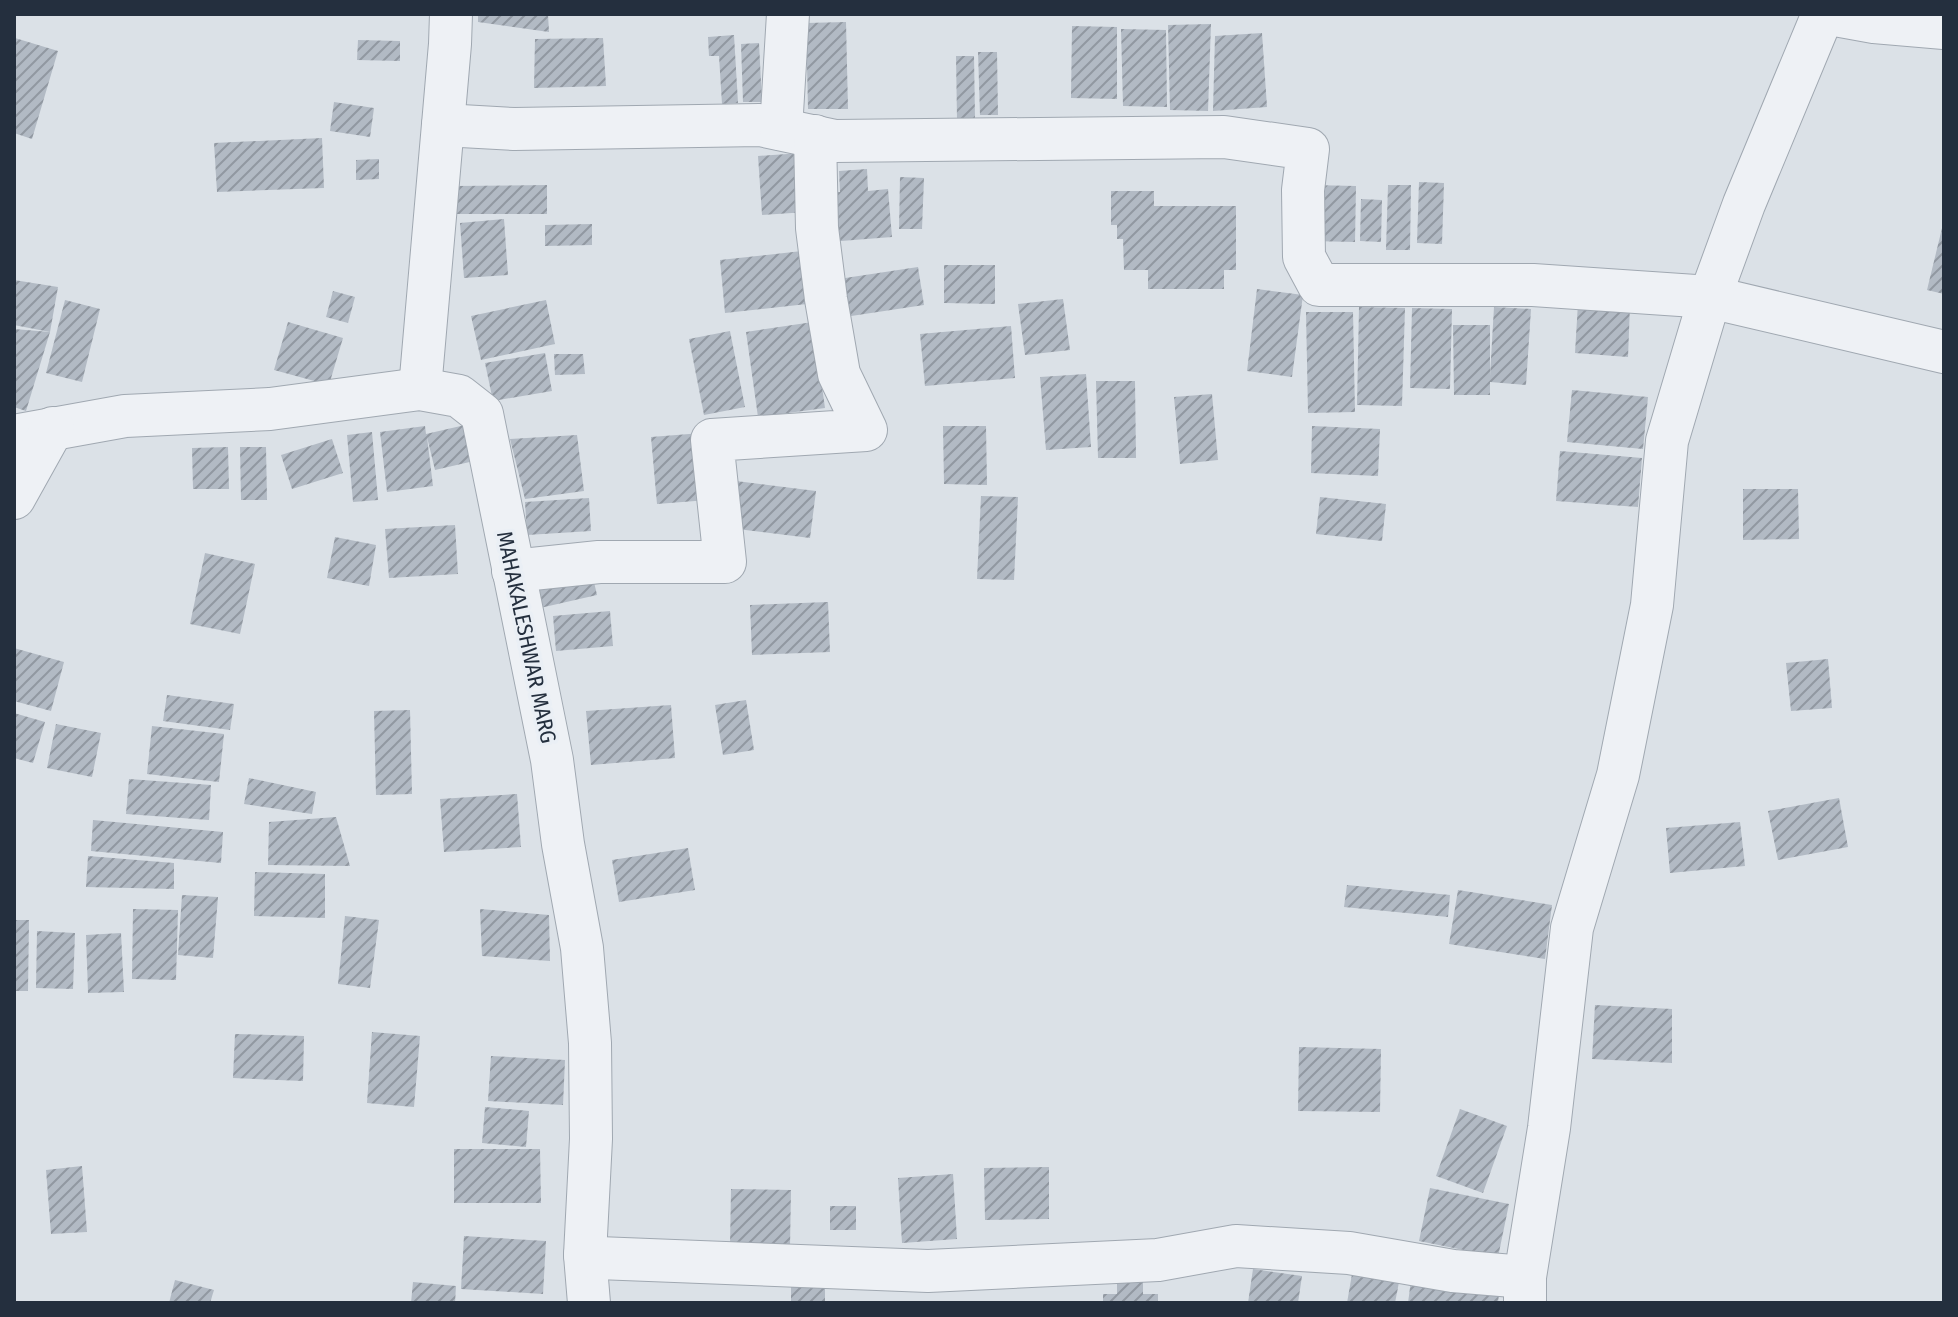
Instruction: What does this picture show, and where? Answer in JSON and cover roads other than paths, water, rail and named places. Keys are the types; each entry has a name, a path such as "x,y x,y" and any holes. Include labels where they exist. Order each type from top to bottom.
{"street":[{"path":"420,389 451,14"},
{"path":"513,571 599,562 725,562 712,440 866,430 839,374 817,228 798,133 788,14"},
{"path":"585,1255 928,1271 1158,1260 1236,1246 1349,1253 1453,1271 1525,1290 1549,1128 1572,928 1618,775 1652,605 1667,441 1710,297 1744,204 1823,14"},
{"path":"1830,14 1874,22 1944,28"},
{"path":"443,125 514,129 760,125 835,141 1224,137 1308,149 1303,190 1304,257 1319,285 1533,285 1710,297 1944,352"},
{"name":"MAHAKALESHWAR MARG","path":"34,432 125,416 270,409 420,389 459,396 482,414 552,760 582,948 590,1043 591,1139 585,1255 589,1303"},
{"path":"14,498 34,432"}]}
